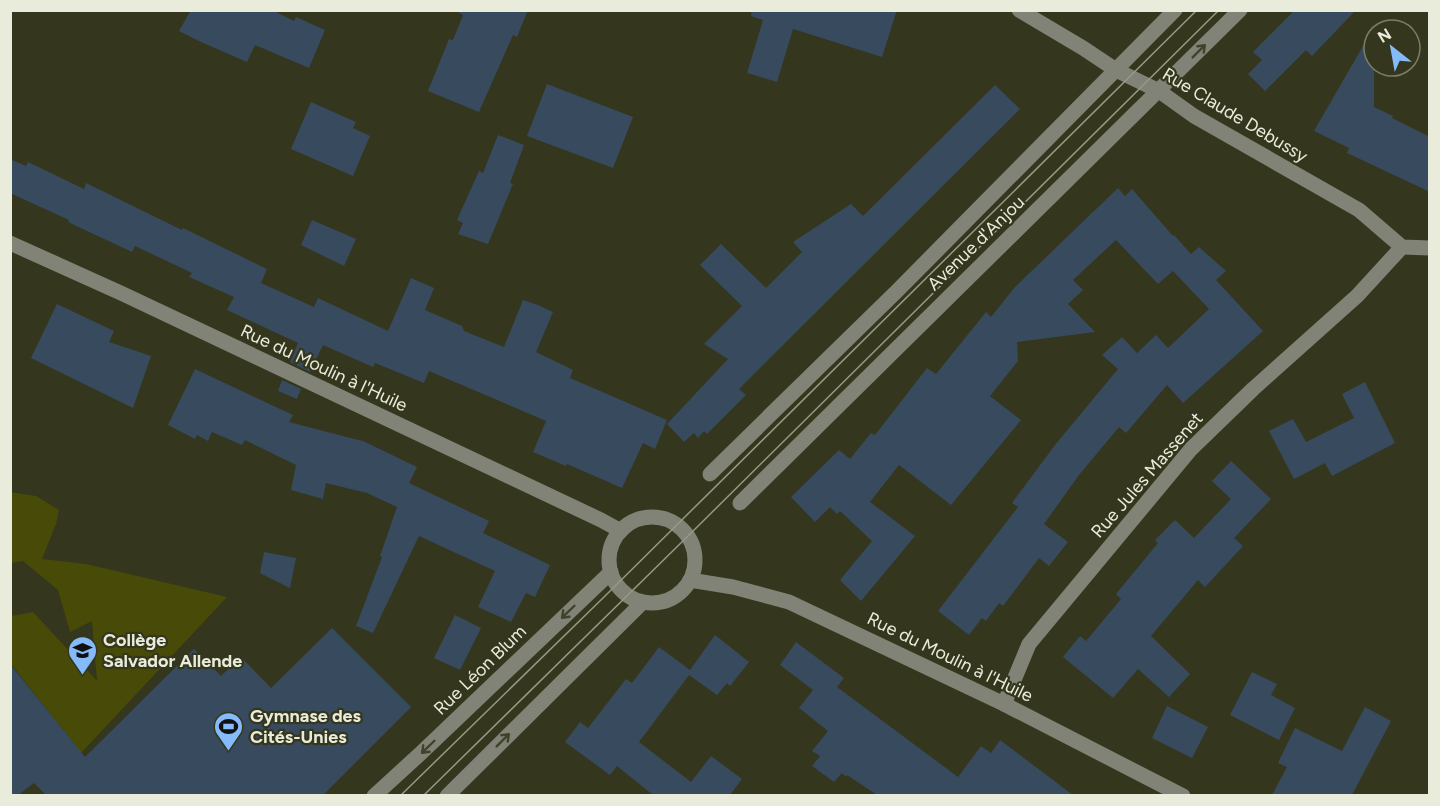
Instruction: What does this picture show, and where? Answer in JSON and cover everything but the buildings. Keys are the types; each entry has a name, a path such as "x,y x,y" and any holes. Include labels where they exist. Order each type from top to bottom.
{"street":[{"name":"Rue Claude Debussy","path":"1019,10 1116,70 1159,91 1194,116 1359,210 1402,247"},
{"name":"Avenue d'Anjou","path":"710,474 898,290 1175,10"},
{"name":"Avenue d'Anjou","path":"740,503 1240,10"},
{"name":"Rue du Moulin à l'Huile","path":"10,243 123,294 621,531"},
{"path":"1402,247 1430,248"},
{"name":"Rue Jules Massenet","path":"1004,704 1029,644 1191,449 1253,389 1357,296 1402,247"},
{"path":"645,517 663,518 678,524 688,536 695,552 695,567 685,589 671,599 657,603 643,602 622,591 611,572 609,561 610,551 621,531 629,523 645,517"},
{"name":"Rue Léon Blum","path":"374,795 611,572"},
{"name":"Rue du Moulin à l'Huile","path":"690,580 733,587 789,602 1004,704 1183,795"},
{"path":"447,795 643,602"}],"shaded area":[{"name":"Collège Salvador Allende","path":"10,492 36,496 59,510 42,559 86,564 227,597 81,753 11,664 11,616 33,612 97,681 92,621 70,632 58,590 23,561 11,563"}],"tram line":[{"path":"400,796 1197,10"},
{"path":"423,796 1219,10"}],"place":[{"name":"Collège Salvador Allende","path":"82,676"},
{"name":"Gymnase des Cités-Unies","path":"229,752"}]}
